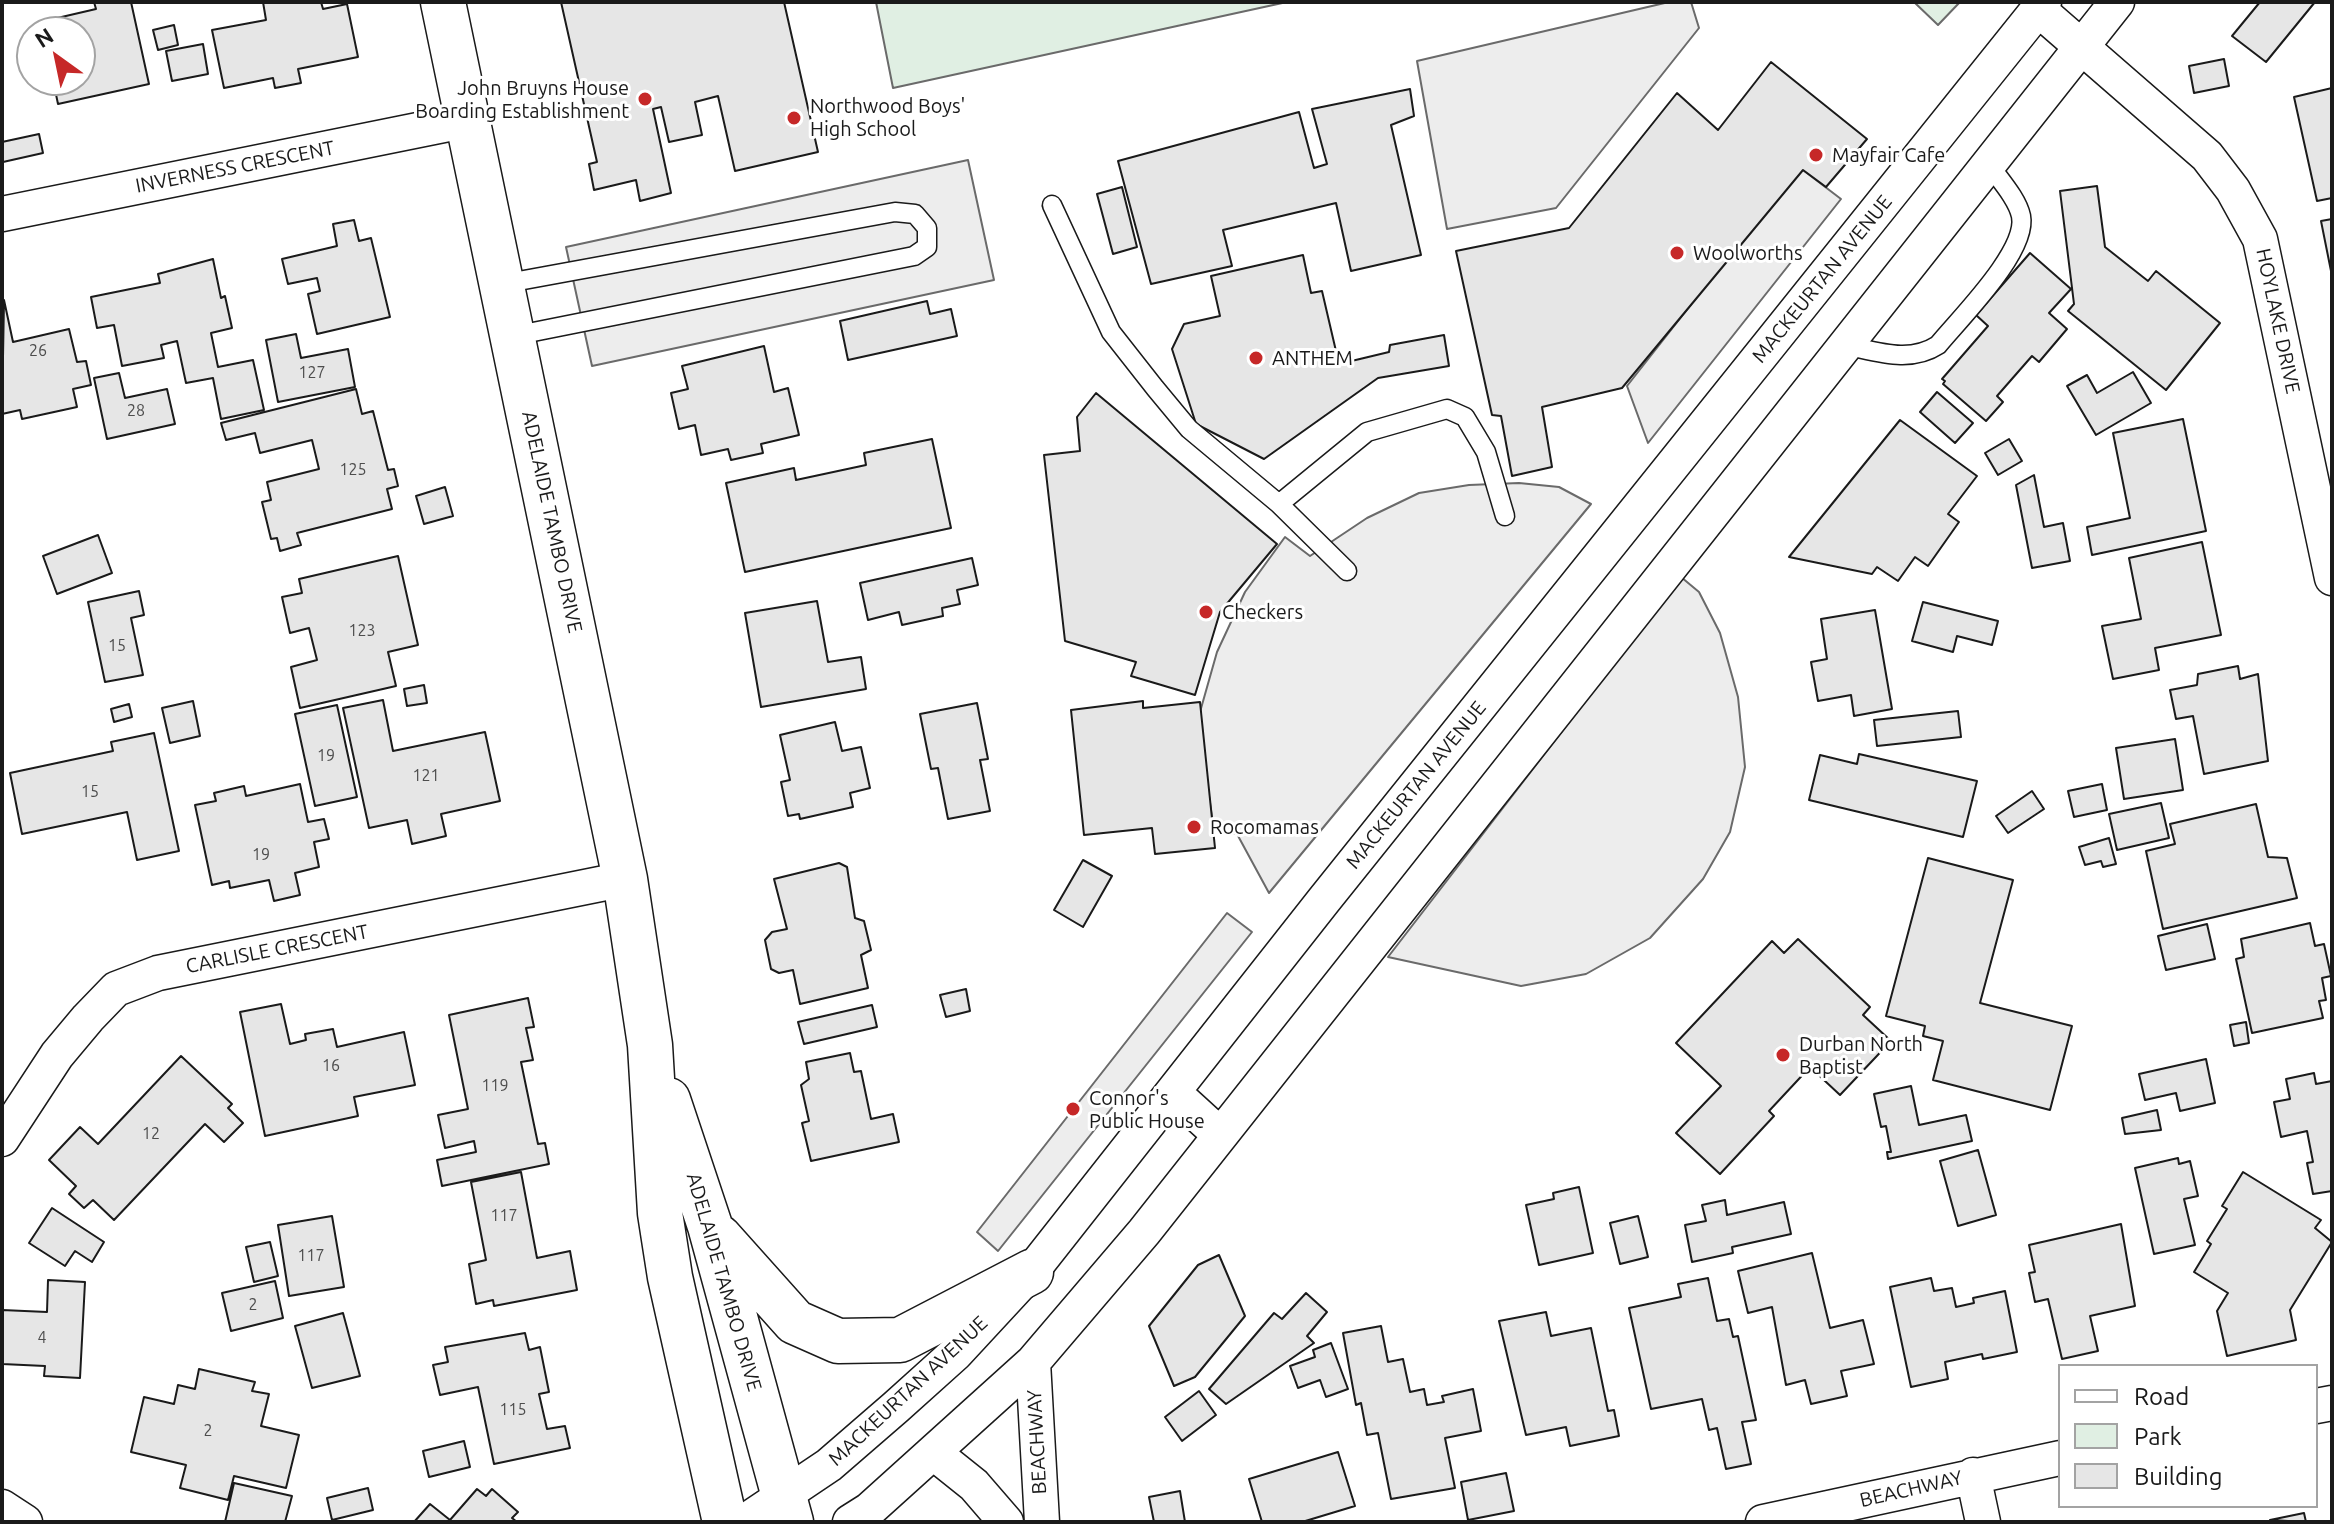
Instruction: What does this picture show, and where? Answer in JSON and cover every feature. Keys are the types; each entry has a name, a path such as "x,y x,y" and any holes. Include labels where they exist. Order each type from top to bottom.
{"street":[{"name":"ADELAIDE TAMBO DRIVE","path":"443,2 625,879 650,1045 660,1213 670,1277 725,1522"},
{"path":"850,1522 869,1510 1033,1362 1220,1135 2117,2"},
{"name":"HOYLAKE DRIVE","path":"2041,6 2207,156 2233,190 2260,239 2332,578"},
{"name":"MACKEURTAN AVENUE","path":"744,1522 788,1509 829,1465 946,1362 1031,1272 1316,909 2041,6"},
{"name":"INVERNESS CRESCENT","path":"2,214 468,120"},
{"name":"CARLISLE CRESCENT","path":"2,1139 57,1055 116,989 158,973 625,879"},
{"name":"ADELAIDE TAMBO DRIVE","path":"650,1045 710,1226 788,1509"},
{"path":"1174,1093 1220,1135"},
{"path":"710,1226 795,1322 838,1341 900,1340 1031,1272"},
{"name":"BEACHWAY","path":"1033,1362 1042,1522"},
{"path":"934,1453 974,1485 1006,1522"},
{"name":"BEACHWAY","path":"1763,1522 2058,1458"},
{"path":"1973,1475 1983,1522"},
{"path":"2,1507 25,1522"}],"lane":[{"path":"1844,345 1893,355 1923,355 1938,345 2014,251 2022,228 2021,215 1988,163"},
{"path":"1052,205 1111,332 1189,429 1279,504 1347,571"},
{"path":"502,284 895,212 915,214 927,228 927,247 914,256 513,336"},
{"path":"1279,504 1367,432 1447,409 1465,417 1486,452 1505,516"}],"green space":[{"path":"876,2 1287,2 893,88"},
{"path":"1914,2 1960,2 1938,25"}],"shaded area":[{"path":"1669,2 1691,2 1699,28 1556,208 1447,229 1417,61"},
{"path":"968,160 994,280 592,366 566,247"},
{"path":"1799,167 1841,199 1648,443 1627,386"},
{"path":"1519,483 1559,487 1591,504 1269,893 1237,834 1214,831 1198,719 1217,652 1245,592 1285,537 1310,556 1367,518 1419,493 1469,485"},
{"path":"1681,577 1699,592 1720,633 1738,697 1745,767 1730,832 1703,879 1650,938 1586,974 1521,986 1388,957"},
{"path":"1227,913 1252,932 998,1251 977,1232"}],"building":[{"path":"94,2 131,2 149,84 96,96 96,16 66,16 96,9"},
{"path":"263,2 321,2 323,9 347,4 358,57 298,69 301,83 275,88 273,78 224,88 212,30 266,20"},
{"name":"John Bruyns House Boarding Establishment","path":"561,2 784,2 818,152 735,171 718,96 695,102 702,135 669,142 661,107 653,109 671,193 640,201 636,180 594,190 589,164 597,162"},
{"path":"2260,2 2315,2 2266,62 2232,36"},
{"path":"174,25 178,45 158,50 153,30"},
{"path":"203,44 208,74 172,81 166,51"},
{"path":"2224,59 2229,86 2194,93 2189,66"},
{"path":"1771,62 1867,139 1826,187 1803,170 1622,388 1542,407 1552,467 1512,476 1501,416 1492,415 1456,251 1569,228 1677,93 1718,130"},
{"path":"2332,88 2332,198 2317,201 2294,97"},
{"path":"1410,89 1414,116 1391,125 1421,255 1351,271 1336,203 1223,230 1232,266 1151,284 1118,161 1299,112 1314,168 1327,164 1312,109"},
{"path":"56,96 94,96 58,104"},
{"path":"39,134 43,153 3,162 2,142"},
{"path":"2097,186 2105,247 2148,281 2156,271 2220,323 2166,390 2068,311 2074,304 2060,191"},
{"path":"1122,187 1137,247 1113,254 1097,194"},
{"path":"2332,219 2332,276 2321,221"},
{"path":"354,220 359,241 371,238 390,317 317,334 308,294 320,291 317,278 288,284 282,259 337,246 333,224"},
{"path":"2030,253 2071,289 2049,313 2067,329 2039,362 2032,356 1997,396 2003,402 1986,421 1943,384 1945,381 1942,379 1988,326 1976,315"},
{"name":"ANTHEM","path":"1303,255 1311,293 1322,291 1339,364 1389,352 1390,345 1444,335 1449,366 1378,378 1264,459 1196,424 1172,349 1184,324 1220,316 1211,276"},
{"path":"213,259 221,298 225,296 232,328 211,333 218,367 253,360 264,410 221,419 213,378 186,383 177,341 161,345 164,358 122,366 114,325 97,328 91,297 160,283 158,274"},
{"path":"4,300 13,342 69,329 77,362 86,361 91,385 73,389 77,407 22,419 20,410 2,414"},
{"path":"927,301 930,314 951,309 957,336 848,360 840,321"},
{"path":"296,334 301,358 348,349 355,387 278,402 266,340"},
{"path":"764,346 774,392 788,388 799,435 761,444 763,453 731,460 728,449 701,455 695,425 679,429 671,393 688,389 682,366"},
{"path":"2133,372 2151,403 2096,435 2067,386 2087,375 2097,393"},
{"path":"119,373 125,398 167,389 175,424 107,439 94,378"},
{"path":"356,389 362,414 373,411 388,470 394,469 398,486 387,489 392,509 297,533 301,545 280,551 277,538 271,539 262,502 271,500 267,482 319,469 312,440 260,453 255,433 226,440 221,423"},
{"path":"1937,392 1973,423 1955,443 1920,412"},
{"path":"1096,393 1277,544 1220,612 1195,695 1131,676 1136,662 1065,641 1044,455 1080,451 1077,417"},
{"path":"2183,419 2206,531 2092,555 2087,527 2130,518 2113,433"},
{"path":"1900,420 1977,476 1948,514 1959,522 1928,566 1915,557 1898,581 1877,567 1872,574 1789,557"},
{"path":"932,439 951,528 745,572 726,483 794,468 796,480 866,465 864,453"},
{"path":"2009,439 2022,461 1998,475 1985,453"},
{"path":"2034,475 2044,527 2063,523 2070,561 2032,568 2016,485"},
{"path":"445,487 453,516 424,524 416,496"},
{"path":"98,535 112,573 57,594 43,556"},
{"path":"2202,542 2221,635 2155,648 2159,670 2113,679 2102,626 2141,619 2129,558"},
{"path":"398,556 418,645 388,652 396,686 300,708 291,667 317,660 309,628 290,633 282,597 302,593 299,579"},
{"path":"972,558 978,585 957,590 960,604 942,608 943,616 902,625 899,612 868,620 860,583"},
{"path":"139,591 144,615 131,618 143,675 105,682 88,602"},
{"path":"817,601 828,662 861,657 866,689 761,707 745,613"},
{"path":"1923,602 1998,621 1992,645 1957,636 1953,652 1912,641"},
{"path":"1875,610 1892,709 1854,716 1851,695 1818,701 1811,662 1827,659 1821,619"},
{"path":"2238,666 2240,679 2258,674 2268,761 2204,774 2193,716 2176,719 2170,690 2197,685 2198,674"},
{"path":"424,685 427,703 407,706 404,689"},
{"path":"383,700 393,751 485,732 500,801 441,814 446,836 412,844 407,820 369,828 343,708"},
{"path":"193,701 200,736 170,743 162,708"},
{"path":"1143,701 1143,708 1200,702 1215,848 1155,854 1152,828 1084,835 1071,710"},
{"path":"977,703 988,759 980,760 990,811 948,819 938,768 931,769 920,714"},
{"path":"129,704 132,717 114,722 111,709"},
{"path":"337,705 357,797 315,806 295,714"},
{"path":"1958,711 1961,737 1877,746 1874,720"},
{"path":"835,722 842,751 861,747 870,788 850,793 853,807 800,819 799,814 788,816 781,782 790,780 780,735"},
{"path":"154,733 179,851 137,860 127,812 22,834 10,773 113,751 111,742"},
{"path":"2175,739 2183,790 2124,799 2116,748"},
{"path":"1859,754 1977,781 1963,837 1809,800 1820,755 1857,764"},
{"path":"300,784 308,822 324,819 329,839 314,842 319,867 295,873 300,895 274,901 269,880 230,888 229,881 212,885 195,805 216,801 214,793 244,786 246,796"},
{"path":"2102,784 2107,810 2074,817 2068,791"},
{"path":"2032,791 2044,809 2008,833 1996,816"},
{"path":"2161,803 2169,838 2117,850 2109,814"},
{"path":"2256,804 2268,857 2287,858 2297,898 2163,929 2146,851 2175,844 2170,824"},
{"path":"2109,838 2116,864 2103,867 2101,861 2085,865 2079,847"},
{"path":"1928,858 2013,880 1980,1003 2072,1026 2050,1110 1933,1080 1943,1041 1923,1036 1925,1026 1886,1016"},
{"path":"1083,860 1112,876 1083,927 1054,910"},
{"path":"839,863 847,867 855,918 864,921 871,950 861,955 868,988 800,1004 793,970 779,973 771,969 765,940 772,932 787,929 774,879"},
{"path":"2310,923 2315,946 2324,944 2331,976 2322,978 2326,1000 2319,1001 2323,1018 2252,1033 2236,959 2244,957 2241,939"},
{"path":"2207,924 2215,959 2166,970 2158,936"},
{"name":"Durban North Baptist","path":"1798,939 1870,1007 1863,1015 1891,1041 1840,1095 1810,1067 1769,1111 1774,1116 1720,1174 1676,1133 1721,1086 1676,1043 1772,941 1784,953"},
{"path":"966,989 970,1011 946,1017 940,995"},
{"path":"528,998 534,1027 526,1028 533,1060 521,1062 538,1144 545,1143 549,1164 442,1186 437,1160 476,1152 474,1141 445,1148 438,1115 468,1109 449,1015"},
{"path":"281,1004 290,1044 306,1040 305,1034 333,1029 337,1047 404,1032 415,1085 354,1097 358,1116 265,1136 240,1012"},
{"path":"872,1005 877,1027 804,1044 798,1022"},
{"path":"2246,1022 2249,1043 2234,1046 2230,1025"},
{"path":"850,1053 854,1072 861,1071 871,1119 893,1114 899,1142 811,1161 802,1123 809,1121 801,1085 809,1079 806,1062"},
{"path":"181,1056 232,1104 228,1108 243,1123 224,1142 205,1124 114,1220 93,1200 84,1208 69,1194 76,1186 49,1160 80,1127 98,1144"},
{"path":"2206,1059 2215,1103 2180,1111 2176,1093 2145,1100 2139,1074"},
{"path":"2314,1073 2316,1084 2332,1081 2332,1191 2313,1194 2307,1163 2313,1162 2307,1131 2281,1137 2274,1102 2290,1099 2286,1079"},
{"path":"1911,1086 1919,1125 1966,1115 1972,1141 1888,1159 1887,1152 1891,1152 1886,1126 1881,1127 1874,1094"},
{"path":"2157,1110 2161,1130 2125,1134 2122,1118"},
{"path":"1978,1150 1996,1215 1958,1226 1940,1161"},
{"path":"2178,1158 2179,1164 2190,1161 2198,1196 2184,1199 2195,1245 2154,1254 2135,1168"},
{"path":"521,1172 537,1258 570,1251 577,1290 494,1306 493,1300 476,1304 469,1264 486,1260 471,1182"},
{"path":"2243,1172 2321,1220 2315,1228 2332,1242 2290,1310 2296,1340 2227,1356 2217,1311 2228,1293 2194,1272 2211,1244 2207,1241 2227,1209 2222,1206"},
{"path":"1579,1187 1593,1253 1539,1265 1526,1205 1554,1199 1553,1193"},
{"path":"1725,1200 1727,1215 1784,1202 1791,1234 1732,1247 1733,1253 1692,1262 1685,1225 1706,1221 1702,1205"},
{"path":"52,1208 104,1242 92,1262 75,1251 65,1266 29,1243"},
{"path":"332,1216 344,1287 289,1296 278,1225"},
{"path":"1638,1216 1648,1257 1620,1264 1610,1223"},
{"path":"2121,1224 2135,1306 2090,1316 2098,1351 2062,1359 2048,1299 2035,1302 2029,1273 2035,1272 2029,1245"},
{"path":"270,1242 278,1276 254,1282 246,1247"},
{"path":"1812,1253 1830,1328 1863,1320 1874,1364 1841,1371 1847,1396 1811,1404 1805,1380 1786,1385 1772,1307 1748,1313 1738,1271"},
{"path":"1219,1255 1245,1316 1195,1377 1174,1386 1149,1326 1198,1265"},
{"path":"1708,1278 1717,1321 1729,1319 1733,1337 1738,1336 1756,1420 1742,1422 1751,1464 1726,1469 1717,1428 1709,1430 1702,1399 1651,1409 1629,1308 1681,1297 1678,1284"},
{"path":"1931,1278 1934,1291 1952,1288 1956,1307 1974,1303 1973,1298 2005,1291 2017,1352 1983,1359 1982,1354 1945,1362 1948,1379 1911,1387 1890,1287"},
{"path":"48,1280 85,1282 80,1378 44,1376 45,1366 2,1364 2,1310 47,1312"},
{"path":"275,1281 283,1318 231,1331 222,1293"},
{"path":"1306,1293 1327,1312 1307,1336 1314,1343 1226,1404 1209,1389 1274,1313 1282,1319"},
{"path":"1546,1312 1551,1336 1591,1328 1608,1411 1614,1410 1619,1436 1570,1446 1566,1427 1526,1435 1499,1321"},
{"path":"343,1313 360,1376 312,1388 295,1326"},
{"path":"1381,1326 1388,1362 1403,1359 1410,1392 1424,1389 1427,1405 1444,1402 1442,1396 1473,1389 1481,1431 1445,1438 1455,1488 1391,1499 1378,1433 1367,1435 1361,1403 1356,1405 1343,1333"},
{"path":"525,1333 529,1350 540,1347 549,1392 539,1394 547,1429 565,1426 570,1448 494,1464 478,1387 440,1395 433,1365 448,1362 445,1347"},
{"path":"1331,1343 1348,1389 1326,1397 1320,1380 1298,1388 1290,1366 1315,1357 1313,1350"},
{"path":"199,1369 255,1382 252,1391 269,1394 261,1426 299,1435 286,1488 234,1476 228,1500 180,1488 186,1465 131,1452 144,1397 174,1404 178,1385 195,1389"},
{"path":"1199,1391 1216,1415 1182,1441 1165,1417"},
{"path":"464,1441 470,1467 429,1477 423,1451"},
{"path":"1338,1452 1355,1506 1302,1522 1262,1522 1249,1479"},
{"path":"1506,1473 1514,1511 1468,1520 1461,1482"},
{"path":"234,1483 292,1496 285,1522 225,1522"},
{"path":"368,1488 373,1510 332,1520 327,1498"},
{"path":"477,1489 486,1496 492,1489 518,1512 512,1518 517,1522 414,1522 430,1504 450,1520"},
{"path":"1180,1491 1185,1522 1154,1522 1149,1497"},
{"path":"2304,1513 2306,1522 2270,1520"}],"place":[{"name":"John Bruyns House Boarding Establishment","path":"645,99"},
{"name":"Northwood Boys' High School","path":"794,118"},
{"name":"Mayfair Cafe","path":"1816,155"},
{"name":"Woolworths","path":"1677,253"},
{"name":"ANTHEM","path":"1256,358"},
{"name":"Checkers","path":"1206,612"},
{"name":"Rocomamas","path":"1194,827"},
{"name":"Durban North Baptist","path":"1783,1055"},
{"name":"Connor's Public House","path":"1073,1109"}]}
